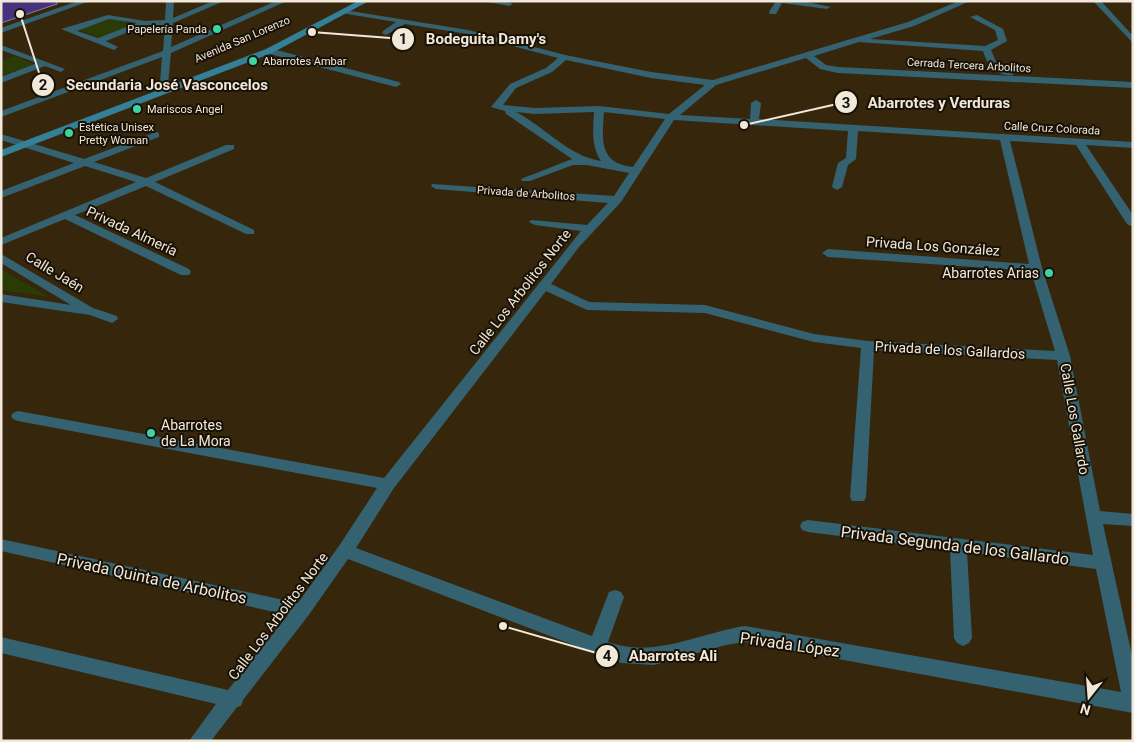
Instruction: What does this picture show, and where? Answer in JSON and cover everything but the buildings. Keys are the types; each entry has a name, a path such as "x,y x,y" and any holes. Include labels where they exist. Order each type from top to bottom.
{"street":[{"path":"1,30 86,1"},
{"path":"165,83 170,1"},
{"path":"98,41 145,24 168,22 220,1"},
{"path":"1,114 167,52 283,1"},
{"name":"Avenida San Lorenzo","path":"1,145 256,48 349,1"},
{"name":"Avenida San Lorenzo","path":"1,154 269,51 365,1"},
{"path":"487,1 509,4"},
{"path":"773,12 782,1 827,7"},
{"path":"942,1 964,3"},
{"path":"1097,1 1133,41"},
{"name":"Calle Los Arbolitos Norte","path":"199,741 234,700 302,611 345,551 388,484 543,285 617,200 671,117 713,83 809,56 911,24 964,3"},
{"path":"347,12 468,32 564,57 652,75 713,83"},
{"path":"854,41 986,49 1003,41 999,29 974,16"},
{"path":"69,31 108,17 131,19 145,24"},
{"path":"386,33 402,22"},
{"path":"60,27 114,47"},
{"path":"1,46 61,69"},
{"path":"986,49 991,64 997,69 1025,78"},
{"path":"269,51 396,84"},
{"path":"1,58 17,52"},
{"name":"Cerrada Tercera Arbolitos","path":"809,56 823,67 838,70 1025,78 1078,84 1133,85"},
{"path":"564,57 549,70 513,86 500,108 523,118 558,145 588,162"},
{"path":"1,80 46,63"},
{"path":"646,85 652,75"},
{"path":"754,122 756,103"},
{"name":"Calle Cruz Colorada","path":"500,108 535,111 599,109 671,117 1133,145"},
{"path":"599,109 598,142 603,156 611,166"},
{"path":"837,187 844,163 851,159 853,129"},
{"path":"1,195 156,135"},
{"path":"1,137 146,182 250,232"},
{"name":"Calle Los Gallardo","path":"1004,137 1036,268 1063,356 1102,563 1133,703"},
{"path":"1079,142 1133,224"},
{"path":"1,242 230,147"},
{"path":"526,179 572,162 588,162 636,171"},
{"name":"Privada de Arbolitos","path":"436,186 617,200"},
{"name":"Privada Almería","path":"67,216 184,272"},
{"path":"535,222 590,229"},
{"name":"Privada Los González","path":"828,253 1036,268"},
{"name":"Calle Jaén","path":"1,258 92,312"},
{"path":"543,285 587,306 705,309 814,338 868,345"},
{"path":"1,298 92,312 112,319"},
{"name":"Privada de los Gallardos","path":"858,497 868,345 1063,356"},
{"path":"18,416 388,484"},
{"path":"1093,518 1133,520"},
{"name":"Privada Segunda de los Gallardo","path":"808,526 1102,563"},
{"name":"Privada Quinta de Arbolitos","path":"1,545 302,611"},
{"path":"958,545 963,638"},
{"name":"Privada López","path":"345,551 621,655 654,656 726,636 744,634 1133,703"},
{"path":"598,646 615,597"},
{"path":"1,645 234,700"}],"green space":[{"path":"110,19 122,20 134,25 98,37 78,30"},
{"path":"15,56 34,64 1,76 1,61"},
{"path":"1,269 49,297 1,290"}],"place":[{"name":"Secundaria José Vasconcelos","path":"20,14"},
{"name":"Papelería Panda","path":"217,29"},
{"name":"Bodeguita Damy's","path":"312,32"},
{"name":"Abarrotes Ambar","path":"253,61"},
{"name":"Mariscos Angel","path":"137,109"},
{"name":"Abarrotes y Verduras","path":"744,125"},
{"name":"Estética Unisex Pretty Woman","path":"69,133"},
{"name":"Abarrotes Arias","path":"1049,273"},
{"name":"Abarrotes de La Mora","path":"151,433"},
{"name":"Abarrotes Ali","path":"503,626"}]}
